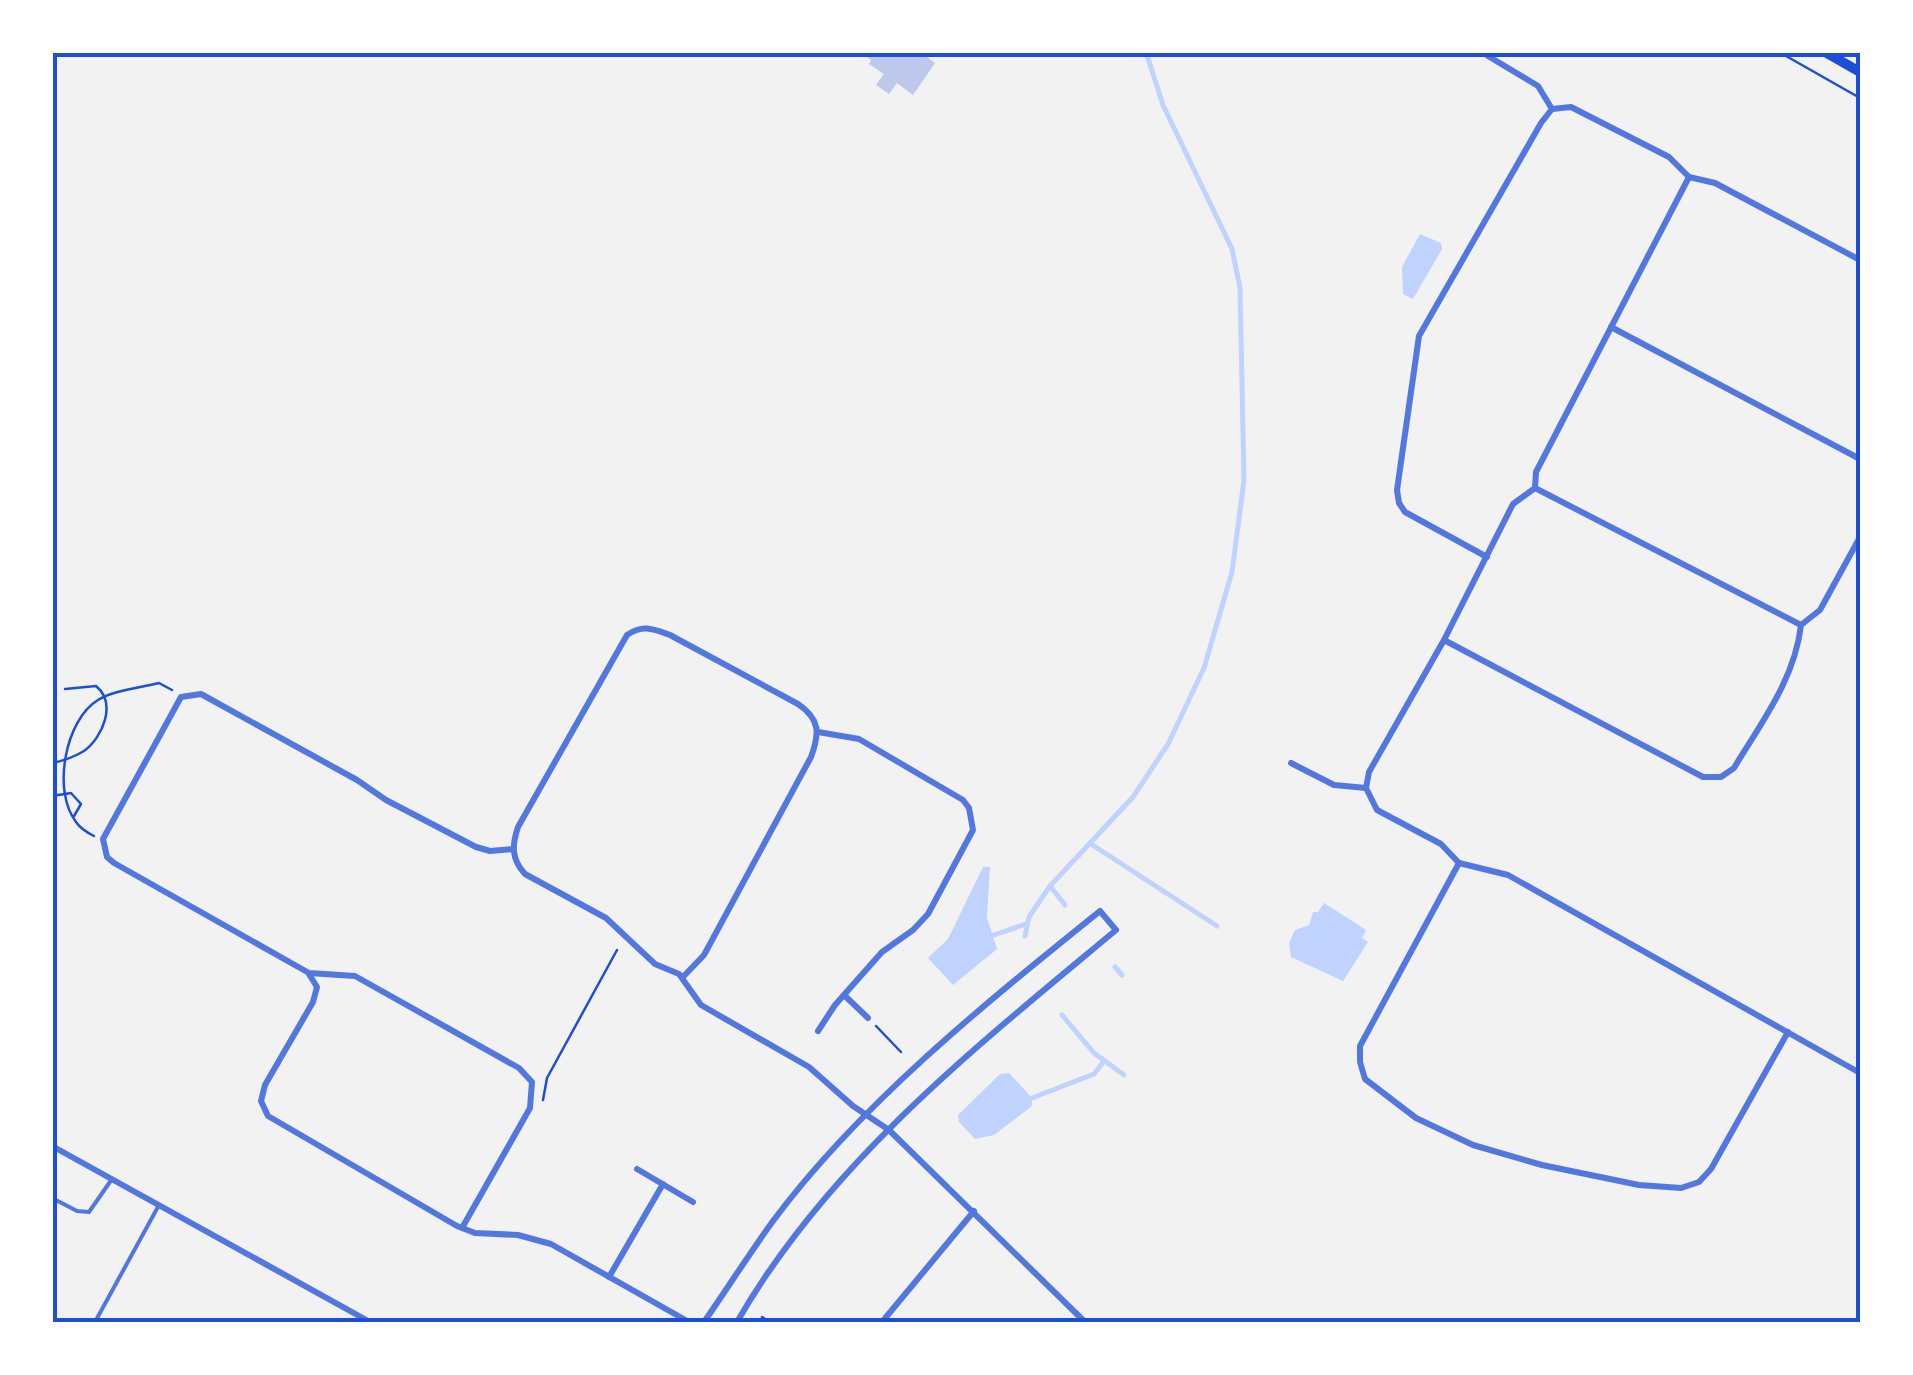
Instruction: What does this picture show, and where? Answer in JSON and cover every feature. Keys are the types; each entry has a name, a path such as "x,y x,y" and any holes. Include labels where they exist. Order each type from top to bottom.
{"main road":[{"path":"1825,52 1860,72"}],"street":[{"path":"1488,56 1538,86 1552,110"},
{"path":"1487,557 1405,512 1399,502 1419,336 1540,122 1552,110 1571,107 1668,157 1689,177 1715,183 1860,260"},
{"path":"1535,488 1536,472 1689,177"},
{"path":"1611,327 1860,459"},
{"path":"1535,488 1513,504 1444,640 1369,772 1366,788 1377,810 1441,844 1459,863 1508,874 1860,1073"},
{"path":"1535,488 1801,625"},
{"path":"1444,640 1703,777 1721,777 1734,768 1787,678 1798,651 1801,625 1820,610 1860,537"},
{"path":"682,978 704,955 812,757 818,732 815,718 798,704 649,627 627,635 518,827 513,849 518,866 525,874 606,918 656,964 682,978 702,1005 810,1067 889,1130 1085,1322"},
{"path":"462,1228 530,1108 532,1082 518,1068 355,976 309,972 114,862 107,857 103,839 181,697 189,694 211,698 386,800 476,847 490,851 513,849"},
{"path":"818,732 859,739 963,800 973,820 970,840 928,914 882,952 818,1031"},
{"path":"1291,763 1334,786 1366,788"},
{"path":"1459,863 1360,1046 1365,1079 1432,1127 1473,1145 1562,1169 1639,1185 1681,1188 1700,1182 1711,1169 1788,1032"},
{"path":"704,1322 774,1219 866,1114 991,998 1100,911 1116,930 957,1063 889,1130 807,1220 737,1322"},
{"path":"309,972 317,988 313,1002 265,1084 261,1101 268,1116 462,1228 475,1233 518,1234 551,1244 689,1322"},
{"path":"844,995 868,1018"},
{"path":"52,1146 370,1322"},
{"path":"637,1170 693,1202"},
{"path":"609,1277 663,1184"},
{"path":"882,1322 974,1211"}],"lane":[{"path":"52,1198 77,1212 88,1212 112,1179"},
{"path":"95,1322 159,1205"}],"path":[{"path":"1779,52 1860,98"},
{"path":"103,839 92,836 73,818 66,793 64,760 72,731 98,699 158,683 181,697"},
{"path":"52,764 94,741 107,714 106,698 96,686 65,689"},
{"path":"52,796 66,793 78,798 81,804 73,818"},
{"path":"538,1109 546,1094 548,1078 618,950"},
{"path":"868,1018 901,1052"},
{"path":"762,1317 770,1322"}],"water":[{"path":"1420,234 1441,243 1442,249 1413,299 1403,294 1402,267"},
{"path":"983,867 990,867 987,918 997,949 953,985 928,958 948,939"},
{"path":"1324,903 1366,930 1362,938 1368,942 1343,981 1291,957 1289,943 1295,930 1309,925 1313,912 1318,912"},
{"path":"1009,1073 1032,1098 1032,1106 994,1135 975,1139 959,1122 958,1115 1000,1074"}],"building":[{"path":"860,52 920,52 935,63 913,95 897,83 889,94 876,85 884,74"}],"waterway":[{"path":"1025,936 1029,917 1050,886 1133,797 1168,744 1204,668 1232,572 1244,480 1240,288 1232,249 1163,105 1146,52"},
{"path":"1091,844 1217,926"},
{"path":"1050,886 1065,905"},
{"path":"991,936 1026,924"},
{"path":"1115,967 1122,975"},
{"path":"1062,1015 1094,1053 1124,1075"},
{"path":"1032,1098 1094,1074 1104,1061"}]}
